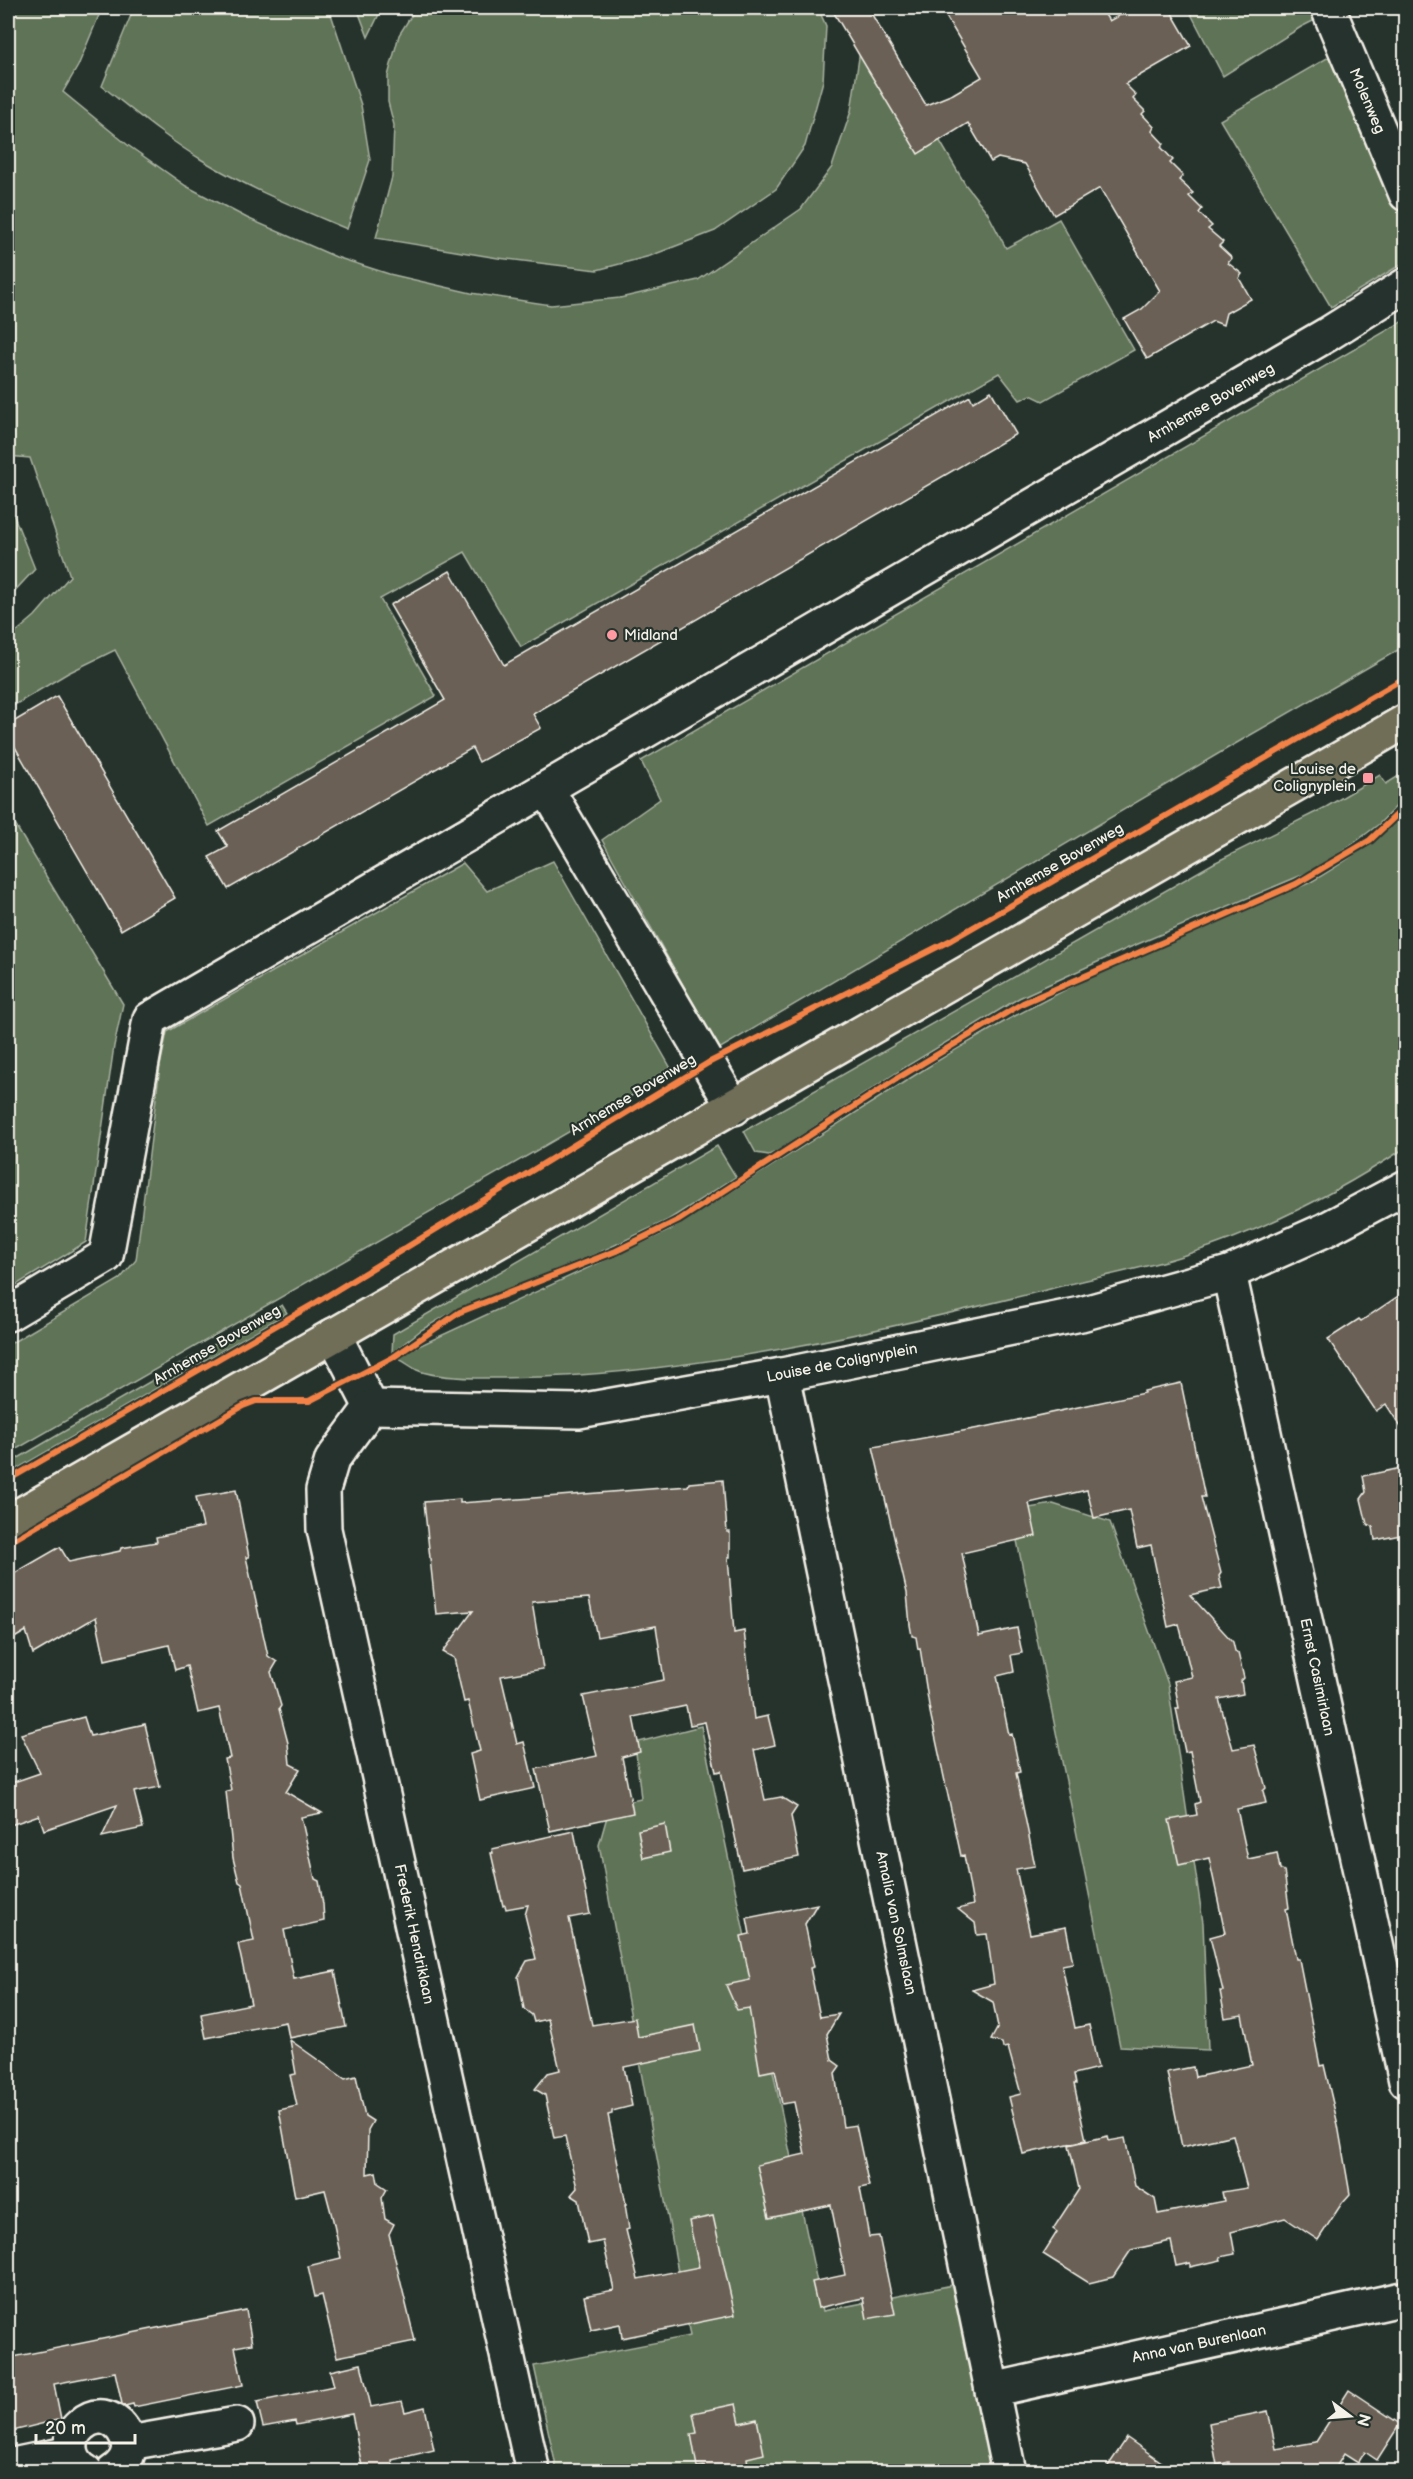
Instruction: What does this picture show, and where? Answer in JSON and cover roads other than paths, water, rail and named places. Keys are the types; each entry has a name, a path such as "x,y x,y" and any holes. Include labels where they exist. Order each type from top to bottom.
{"main road":[{"path":"8,1522 1406,721"}],"street":[{"name":"Molenweg","path":"1328,8 1406,194"},
{"name":"Arnhemse Bovenweg","path":"8,1314 106,1256 150,1019 1329,334 1406,285"},
{"name":"Arnhemse Bovenweg","path":"547,789 734,1108"},
{"name":"Louise de Colignyplein","path":"370,1407 579,1411 782,1375 1081,1314 1228,1273 1325,1230 1406,1187"},
{"name":"Ernst Casimirlaan","path":"1228,1273 1406,2081"},
{"path":"334,1335 370,1407"},
{"name":"Amalia van Solmslaan","path":"782,1375 1009,2472"},
{"name":"Frederik Hendriklaan","path":"370,1407 332,1460 323,1490 324,1529 533,2472"},
{"name":"Anna van Burenlaan","path":"992,2390 1406,2298"},
{"path":"8,2466 78,2462 73,2434 86,2420 95,2417 113,2421 126,2434 129,2443 124,2462 113,2472"},
{"path":"129,2443 237,2424"}],"place":[{"name":"Midland","path":"612,635"},
{"name":"Louise de Colignyplein","path":"1368,778"}]}
